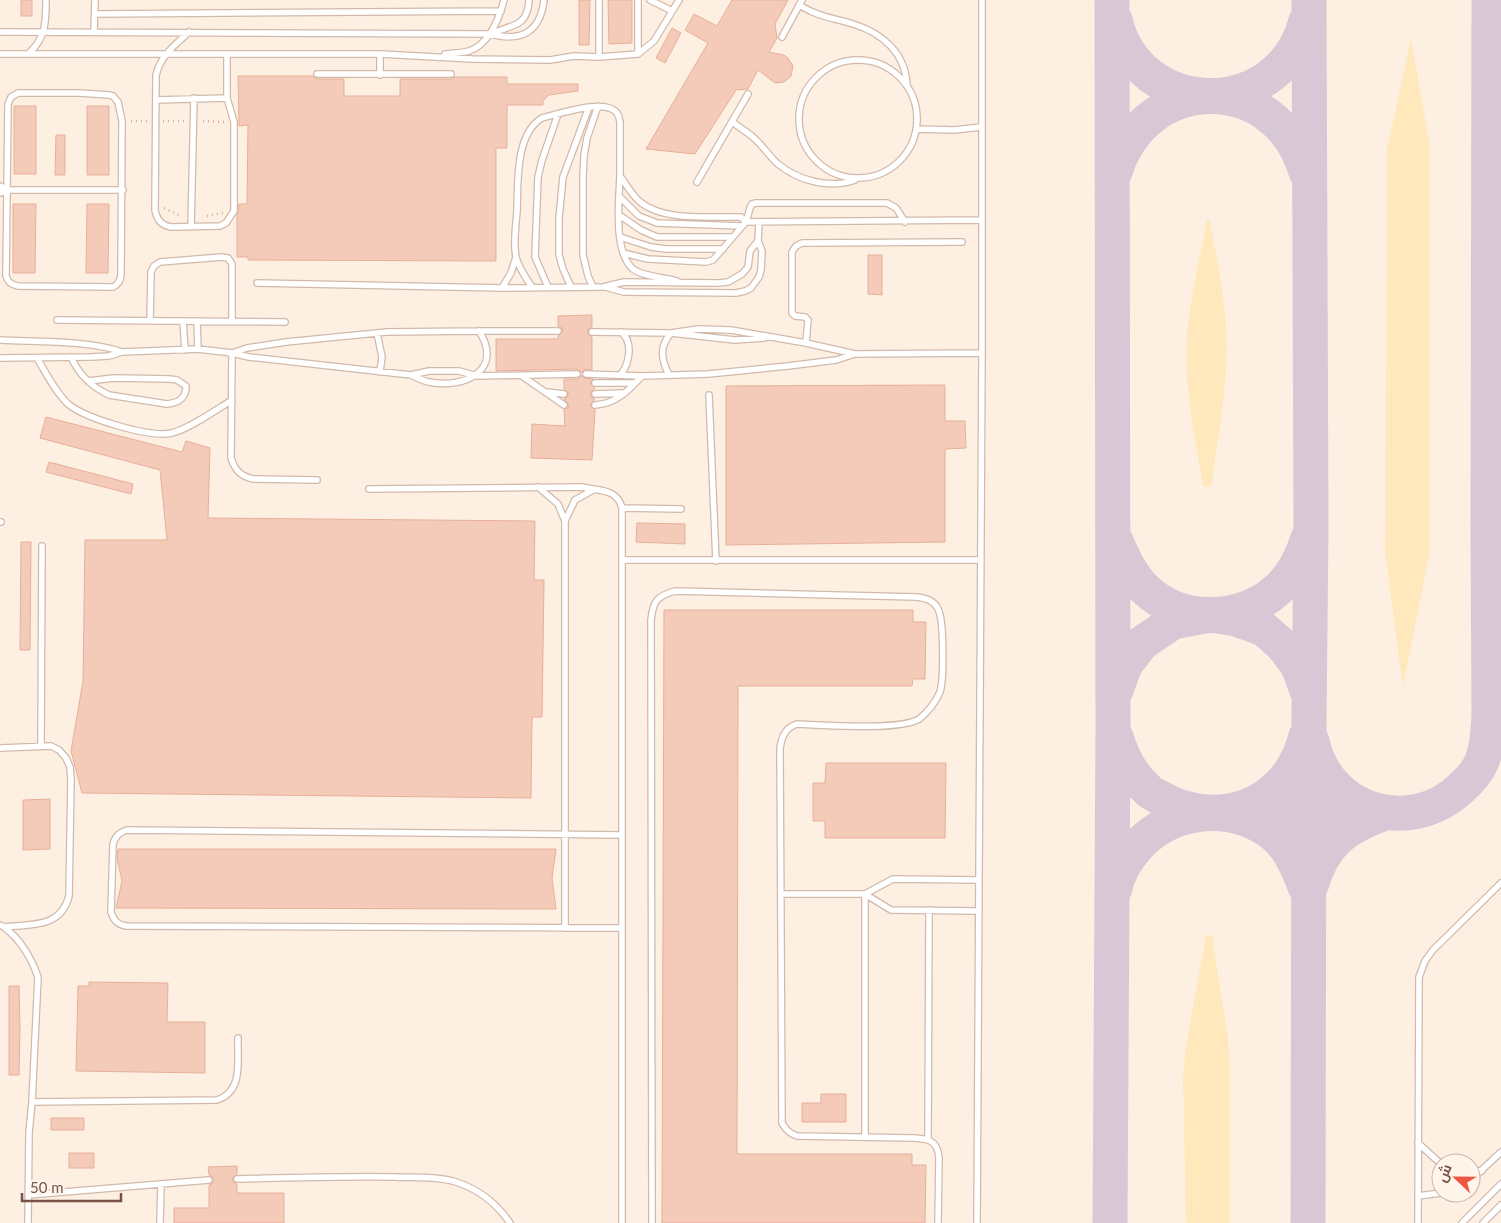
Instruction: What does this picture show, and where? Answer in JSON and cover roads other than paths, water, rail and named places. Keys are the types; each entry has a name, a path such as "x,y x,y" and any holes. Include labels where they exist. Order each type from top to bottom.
{"lane":[{"path":"29,53 38,45 44,32 46,0"},
{"path":"94,31 95,0"},
{"path":"490,34 504,0"},
{"path":"431,56 472,50 490,34 521,22 528,9 530,0"},
{"path":"0,32 490,34 500,37 512,37 527,34 532,30 539,21 544,0"},
{"path":"599,0 599,57"},
{"path":"638,0 638,54"},
{"path":"650,0 672,11"},
{"path":"0,54 380,54 472,59 550,60 574,56 599,57 638,54 654,41 679,0"},
{"path":"977,1223 982,0"},
{"path":"782,37 801,2 822,17 866,28 883,39 896,52 904,64 907,74 907,86"},
{"path":"95,14 501,11"},
{"path":"189,32 166,53 159,63 156,75 155,207 156,217 164,226 220,226 226,223 234,212 234,122 226,98 227,54"},
{"path":"380,54 380,75"},
{"path":"732,122 755,139 780,166 805,179 831,185 844,184 881,174 900,161 913,141 916,129 916,107 907,86 892,70 882,65 861,60 850,60 830,67 820,74 807,90 802,100 799,122 802,138 809,153 825,169 834,174 858,179"},
{"path":"317,74 451,74"},
{"path":"80,93 113,96 118,102 122,121 123,190 121,278 117,285 113,287 14,286 8,280 8,104 11,96 14,94 80,93"},
{"path":"697,182 748,94"},
{"path":"191,227 194,98"},
{"path":"156,100 226,98"},
{"path":"593,287 583,255 583,176 587,138 598,106"},
{"path":"502,288 511,273 516,258 519,166 522,149 528,133 536,122 542,118 598,106 610,108 618,114 620,122 620,237 623,253 628,264 635,271 642,274 669,278 684,284"},
{"path":"571,286 559,255 563,177 589,108"},
{"path":"548,287 535,257 538,177 558,114"},
{"path":"916,129 954,130 981,127"},
{"path":"620,176 631,193 640,202 656,211 679,216 741,217 744,224"},
{"path":"0,186 7,190"},
{"path":"0,193 7,190 123,190"},
{"path":"619,196 639,216 657,223 744,224 759,222 982,220"},
{"path":"623,253 648,260 706,262 713,260 744,224 752,204 765,202 886,203 896,208 905,222"},
{"path":"619,215 641,230 657,237 732,237"},
{"path":"257,283 502,288 571,286 603,287 624,292 736,293 745,291 755,283 761,270 762,251 758,241 759,222"},
{"path":"620,237 651,247 723,249"},
{"path":"603,287 624,282 684,284 718,283 735,279 748,267 750,251 758,241"},
{"path":"806,343 808,320 806,317 794,316 792,312 792,252 799,244 962,242"},
{"path":"150,321 151,272 154,266 160,262 222,257 228,258 232,264 232,322"},
{"path":"516,258 532,287"},
{"path":"57,320 285,322"},
{"path":"183,321 185,350"},
{"path":"196,321 198,349"},
{"path":"669,375 661,354 664,342 671,333 698,329 731,330 855,354 982,353"},
{"path":"232,353 247,348 286,342 377,333 478,330 558,331"},
{"path":"0,358 71,358 109,356 122,352 198,349 249,357 411,375 429,382 459,383 477,376 487,360 486,342 478,330"},
{"path":"592,332 671,333 735,340 772,337"},
{"path":"621,332 627,339 629,354 628,363 621,374"},
{"path":"377,333 382,357 380,372"},
{"path":"0,340 109,347 122,352"},
{"path":"232,353 231,458 238,472 245,477 253,479 317,480"},
{"path":"586,374 642,376 708,374 836,360 855,354"},
{"path":"37,358 59,394 75,409 87,415 158,435 181,430 232,400"},
{"path":"71,358 76,367 88,380 109,395 167,404 175,403 183,398 186,392 186,386 177,380 114,378 88,380"},
{"path":"411,375 429,371 459,371 477,376 577,374"},
{"path":"520,375 564,405"},
{"path":"595,404 609,403 624,393 642,376"},
{"path":"595,383 635,383"},
{"path":"546,392 564,394"},
{"path":"595,394 624,393"},
{"path":"709,395 716,561"},
{"path":"538,487 558,504 565,521"},
{"path":"369,489 582,487 614,494 620,500 622,508 622,1223"},
{"path":"565,928 565,521 575,500 593,490"},
{"path":"622,508 681,509"},
{"path":"41,747 42,546"},
{"path":"622,560 980,560"},
{"path":"652,1223 652,609 656,600 662,595 675,591 925,598 933,602 938,608 941,619 942,681 940,693 926,713 917,720 896,726 797,724 785,732 781,739 780,748 782,1122 790,1134 797,1136 928,1139 938,1149 938,1223"},
{"path":"0,748 51,746 59,750 66,758 70,767 69,896 62,913 56,918 40,924 2,926"},
{"path":"622,835 564,836 127,830 115,836 113,844 111,912 113,919 118,924 126,926 622,928"},
{"path":"781,894 866,894 893,879 979,880"},
{"path":"1418,1223 1419,977 1425,961 1433,950 1501,883"},
{"path":"866,894 891,910 978,911"},
{"path":"865,1137 866,894"},
{"path":"928,910 928,1139"},
{"path":"2,926 14,934 31,958 38,977 29,1133 28,1223"},
{"path":"32,1102 216,1100 230,1094 237,1080 238,1038"},
{"path":"1418,1143 1431,1155"},
{"path":"1482,1171 1501,1152"},
{"path":"237,1179 358,1176 441,1179 470,1188 484,1196 495,1205 510,1223"},
{"path":"28,1196 209,1180"},
{"path":"1462,1223 1501,1184"},
{"path":"160,1223 161,1185"},
{"path":"1418,1196 1431,1194"},
{"path":"1483,1223 1501,1205"}]}
